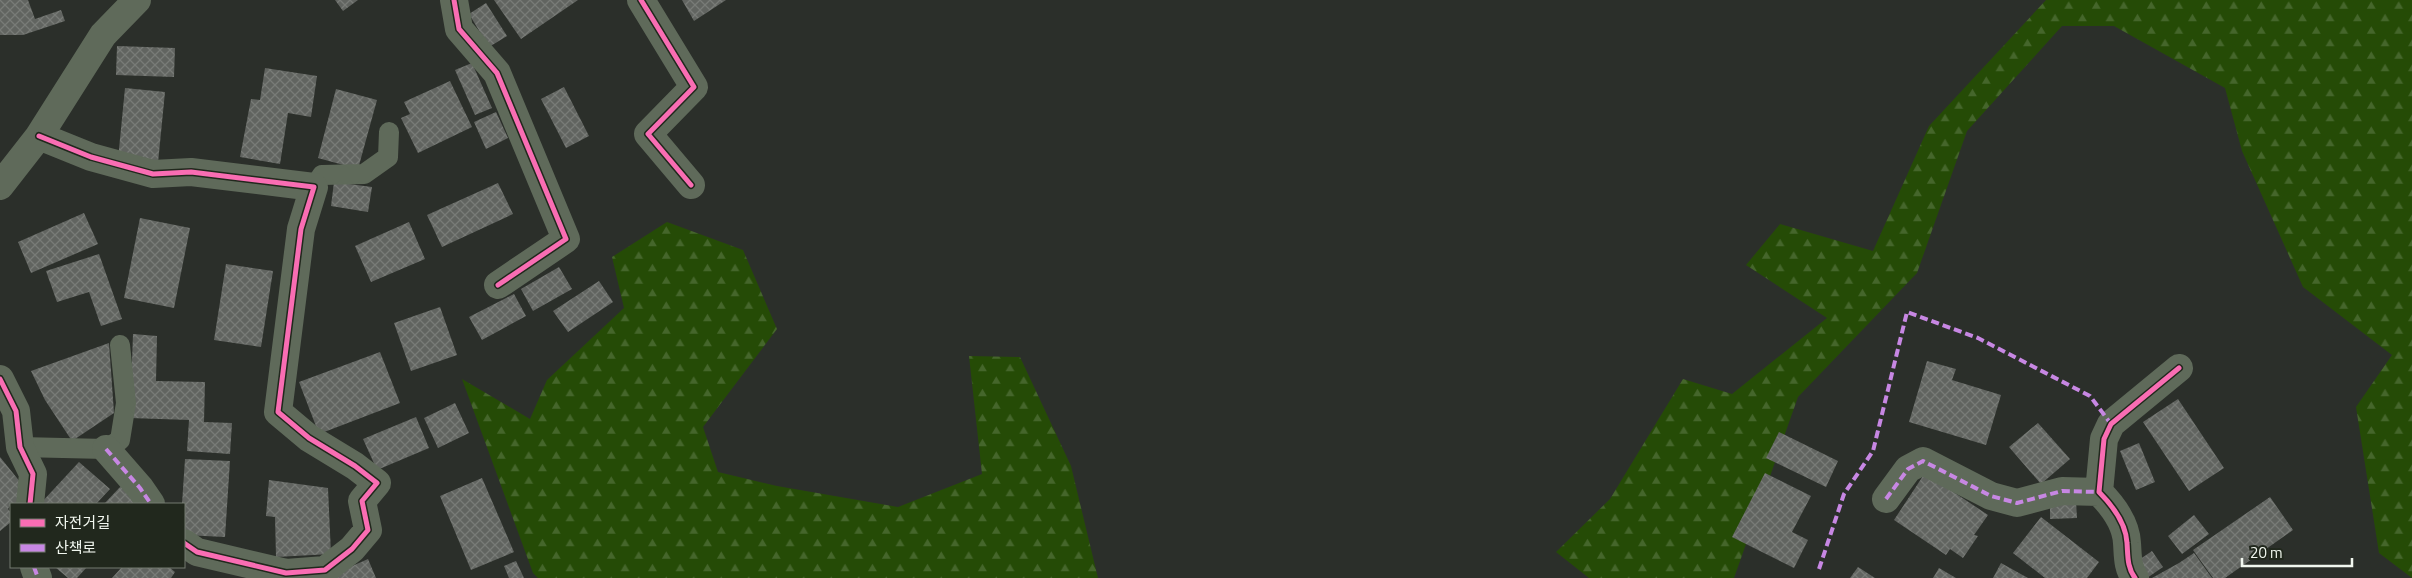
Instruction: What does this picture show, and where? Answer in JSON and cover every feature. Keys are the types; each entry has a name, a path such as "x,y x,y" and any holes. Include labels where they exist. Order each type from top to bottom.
{"street":[{"path":"0,186 39,136 103,35 137,0"},
{"path":"454,0 459,29 497,73 566,239 498,285"},
{"path":"641,0 694,87 648,134 691,185"},
{"path":"39,136 91,157 153,174 191,172 314,188 301,229 278,412 310,438 355,466 376,483 362,501 368,530 352,548 325,570 286,573 197,552 185,544"},
{"path":"2099,492 2104,439 2111,424 2179,368"},
{"path":"2,391 16,411 20,446 33,474 30,503"},
{"path":"106,449 140,488 150,503"},
{"path":"1886,499 1908,469 1923,461 1991,496 2017,503 2062,491 2099,492 2113,506 2123,526 2128,542 2127,560 2135,578"}],"lane":[{"path":"314,188 322,175 364,174 388,157 389,132"},
{"path":"20,446 106,449 120,440 126,403 120,345"}],"green space":[{"path":"2046,0 2412,0 2412,578 2379,553 2356,407 2392,355 2303,287 2242,151 2225,88 2114,26 2062,26 1967,131 1917,273 1798,397 1734,578 1589,578 1556,552 1610,499 1683,379 1732,394 1827,318 1746,265 1780,224 1873,251 1929,126"},
{"path":"667,222 743,250 777,329 703,427 718,472 777,486 898,507 982,474 969,356 1020,357 1071,466 1098,578 538,578 533,573 462,379 530,419 547,380 624,308 612,257"}],"building":[{"path":"0,0 28,0 35,19 61,10 65,21 23,35 0,35"},
{"path":"335,0 358,0 343,11"},
{"path":"494,0 578,0 521,39"},
{"path":"682,0 726,0 694,21"},
{"path":"486,3 507,36 489,47 469,14"},
{"path":"117,46 175,48 174,77 116,75"},
{"path":"472,63 492,108 475,115 455,70"},
{"path":"265,68 317,76 311,117 288,113 280,164 240,157 251,99 260,100"},
{"path":"450,81 472,127 418,153 401,118 410,114 404,102"},
{"path":"564,87 589,136 566,148 541,99"},
{"path":"125,88 165,92 158,163 118,159"},
{"path":"336,89 377,100 358,169 318,158"},
{"path":"496,112 508,138 486,149 474,122"},
{"path":"334,182 372,187 368,212 331,206"},
{"path":"498,183 513,214 442,247 427,215"},
{"path":"84,213 98,244 31,273 18,242"},
{"path":"140,218 190,228 174,308 124,298"},
{"path":"409,222 425,259 371,282 355,246"},
{"path":"99,254 122,319 101,326 89,292 57,302 46,271"},
{"path":"226,264 273,271 261,347 214,340"},
{"path":"559,267 572,289 533,311 521,289"},
{"path":"599,281 613,302 568,332 553,311"},
{"path":"514,294 526,316 482,340 469,317"},
{"path":"440,307 457,355 411,371 394,323"},
{"path":"133,334 157,336 156,381 205,382 204,422 232,423 230,454 187,451 189,420 130,418"},
{"path":"109,343 114,413 72,441 45,400 31,371"},
{"path":"380,352 400,403 319,434 299,382"},
{"path":"1927,361 1956,369 1952,380 2001,395 1986,445 1909,422"},
{"path":"2178,399 2224,468 2189,491 2143,422"},
{"path":"455,403 469,433 438,448 424,418"},
{"path":"416,417 429,448 377,470 363,439"},
{"path":"2038,423 2070,459 2041,484 2009,447"},
{"path":"1779,432 1838,461 1826,487 1766,458"},
{"path":"2139,443 2155,482 2136,490 2120,451"},
{"path":"0,457 29,493 16,503 10,503 8,509 10,512 10,523 0,531"},
{"path":"185,459 230,461 225,537 185,535 185,503 182,503"},
{"path":"79,462 110,489 97,503 41,503"},
{"path":"1765,473 1811,496 1792,532 1808,540 1794,568 1732,537"},
{"path":"1925,473 1988,515 1974,535 1978,536 1963,558 1950,549 1946,555 1894,520"},
{"path":"482,478 514,552 471,570 440,496"},
{"path":"269,480 328,488 331,554 276,557 275,517 266,516"},
{"path":"121,486 141,503 105,503"},
{"path":"2270,497 2293,530 2225,578 2213,578 2193,550"},
{"path":"2076,501 2077,518 2050,519 2050,502"},
{"path":"2194,515 2209,534 2182,554 2168,536"},
{"path":"2041,517 2099,562 2087,578 2045,578 2013,553"},
{"path":"2152,551 2163,567 2147,578 2133,564"},
{"path":"2194,553 2212,578 2152,578 2179,563"},
{"path":"368,559 376,578 334,578 332,575"},
{"path":"516,561 524,578 509,578 504,566"},
{"path":"2001,563 2028,578 1993,578"},
{"path":"1858,567 1875,578 1850,578"},
{"path":"56,568 86,568 77,578 68,578"},
{"path":"121,568 170,568 175,572 171,578 112,578"},
{"path":"1939,568 1956,578 1933,578"}],"marked path":[{"path":"1819,569 1844,494 1873,451 1907,312 1978,338 2090,396 2111,424"},
{"path":"106,449 140,488 150,503"},
{"path":"1886,499 1908,469 1923,461 1991,496 2017,503 2062,491 2099,492"},
{"path":"34,568 38,578"}],"cycle path":[{"path":"454,0 459,29 497,73 566,239 498,285"},
{"path":"641,0 694,87 648,134 691,185"},
{"path":"39,136 91,157 153,174 191,172 314,187 301,229 278,412 309,438 355,466 377,483 362,501 368,530 352,549 325,570 286,573 197,552 185,544"},
{"path":"2135,578 2129,566 2124,529 2114,509 2099,492 2104,439 2111,424 2179,368"},
{"path":"0,379 16,411 20,447 33,474 30,503"}]}
